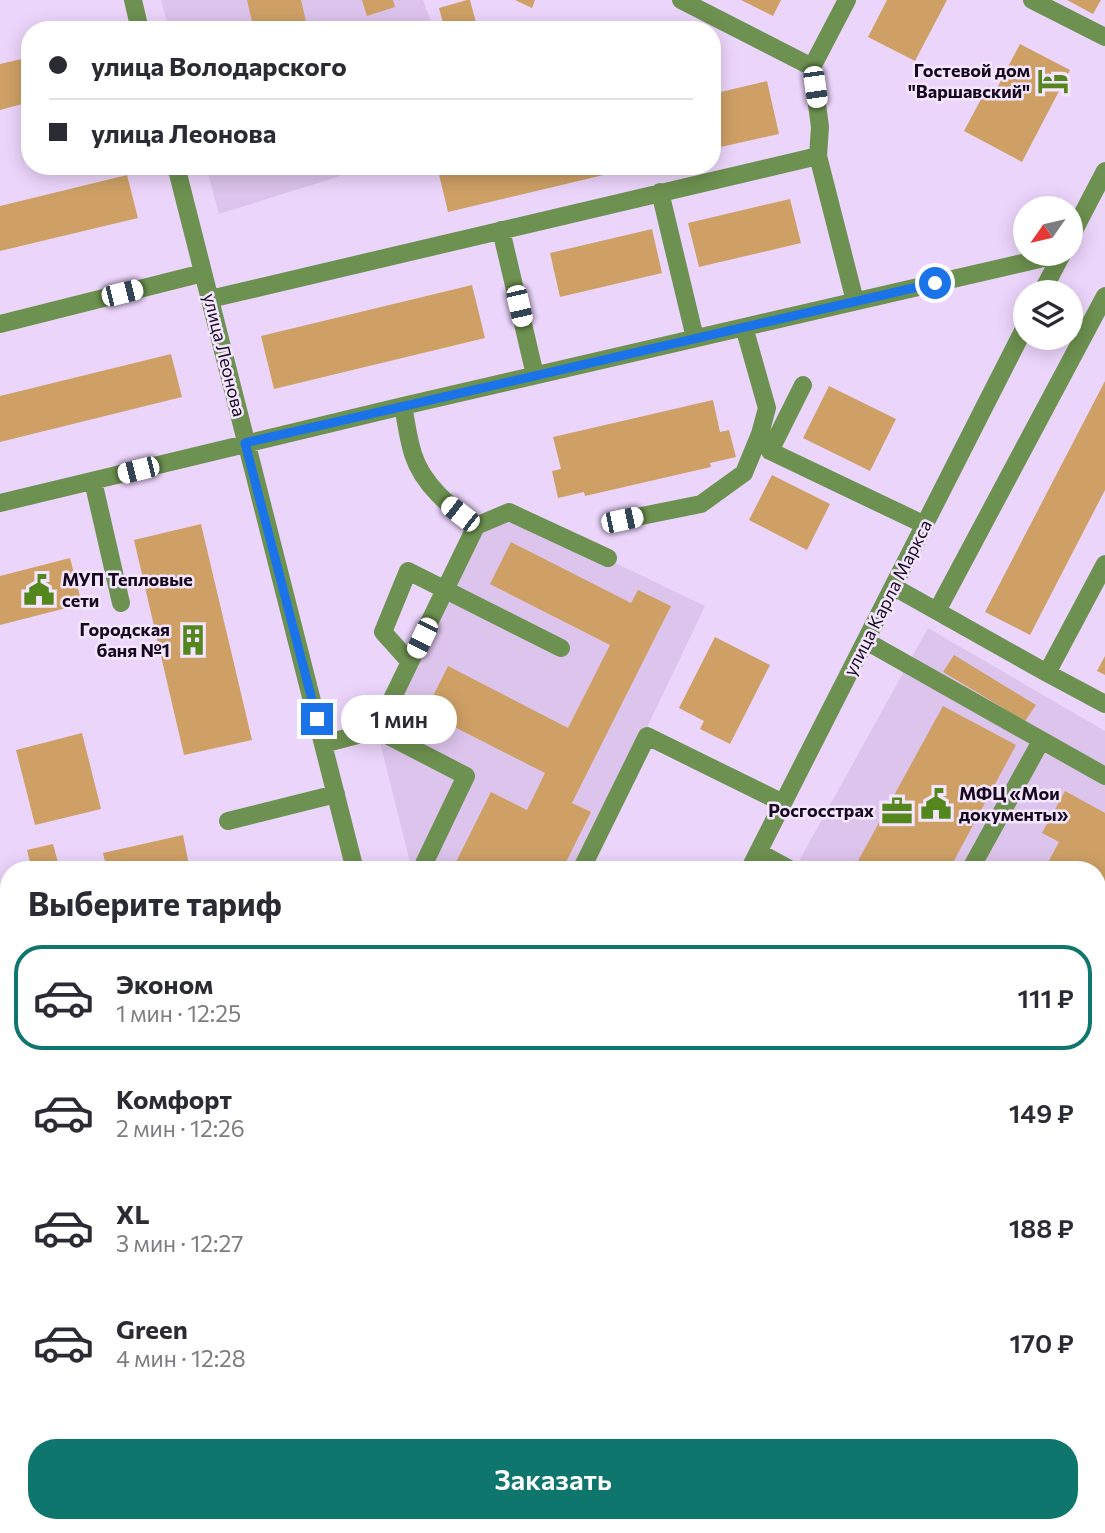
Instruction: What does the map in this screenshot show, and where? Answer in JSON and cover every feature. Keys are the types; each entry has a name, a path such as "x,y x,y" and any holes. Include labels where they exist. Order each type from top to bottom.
{"street":[{"path":"132,0 138,21"},
{"path":"681,0 812,67"},
{"path":"847,0 812,67 820,127 818,156 855,301"},
{"path":"1032,0 1105,37"},
{"path":"210,299 818,156"},
{"path":"1083,213 1105,171"},
{"name":"улица Леонова","path":"178,175 353,861"},
{"path":"660,192 695,338"},
{"path":"501,230 535,375"},
{"path":"0,503 402,406 1013,265"},
{"path":"0,324 203,273"},
{"path":"937,611 1105,296"},
{"path":"622,520 701,503 744,473 767,408 744,327"},
{"name":"улица Карла Маркса","path":"753,861 1014,350"},
{"path":"803,385 770,451 925,525"},
{"path":"402,406 413,456 426,480 444,501 476,526"},
{"path":"93,481 121,603"},
{"path":"377,730 476,526 509,512 608,558"},
{"path":"1047,673 1105,564"},
{"path":"410,662 383,632 408,570 561,648"},
{"path":"894,587 1105,704"},
{"path":"866,640 1105,776"},
{"path":"323,744 377,730 466,776 425,861"},
{"path":"585,861 647,736 783,803"},
{"path":"975,861 1041,741"},
{"path":"228,821 336,794"},
{"path":"758,852 774,861"}],"shaded area":[{"path":"161,0 423,0 431,21 167,21"},
{"path":"208,175 343,175 219,214"},
{"path":"509,512 705,606 583,861 410,861 377,730 476,526"},
{"path":"928,628 1105,731 1105,861 799,861"}],"building":[{"path":"247,0 301,0 306,21 252,21"},
{"path":"362,0 393,0 395,7 367,16"},
{"path":"470,0 476,21 443,21 439,8"},
{"path":"515,0 535,0 532,8"},
{"path":"741,0 781,0 773,16"},
{"path":"887,0 947,0 915,61 868,37"},
{"path":"1067,0 1101,0 1093,14"},
{"path":"1020,44 1070,70 1022,162 964,131 988,86 996,90"},
{"path":"21,59 21,104 0,110 0,64"},
{"path":"767,81 779,134 721,147 721,92"},
{"path":"127,175 138,218 0,251 0,206"},
{"path":"439,175 603,175 448,212"},
{"path":"790,199 801,243 699,267 688,223"},
{"path":"652,229 662,273 560,297 550,253"},
{"path":"472,285 485,338 274,389 261,336"},
{"path":"171,354 182,397 0,442 0,396"},
{"path":"1105,381 1105,490 1030,635 985,612"},
{"path":"829,386 896,419 870,471 803,438"},
{"path":"713,400 720,432 729,430 736,457 710,463 711,467 585,496 584,492 558,498 552,471 561,469 553,437"},
{"path":"772,475 830,504 807,550 749,520"},
{"name":"Городская баня №1","path":"201,524 252,740 184,755 134,540"},
{"path":"511,542 631,603 638,590 671,606 572,803 591,812 566,861 456,861 491,792 527,810 545,773 425,712 448,666 568,728 610,645 490,584"},
{"name":"МУП Тепловые сети","path":"70,558 82,604 0,625 0,576"},
{"path":"715,637 770,665 730,744 700,729 704,721 679,708"},
{"path":"954,655 1036,705 1025,721 943,672"},
{"path":"1105,656 1105,675 1097,671"},
{"path":"943,706 1016,745 954,861 858,861"},
{"path":"82,733 101,809 35,825 16,750"},
{"path":"1065,791 1105,813 1105,861 1049,861 1059,842 1042,833"},
{"path":"183,835 188,861 105,861 103,853"},
{"path":"53,844 58,861 30,861 27,850"}],"place":[{"name":"Гостевой дом \"Варшавский\"","path":"1053,81"},
{"name":"МУП Тепловые сети","path":"39,590"},
{"name":"Городская баня №1","path":"193,640"},
{"name":"МФЦ «Мои документы»","path":"936,804"},
{"name":"Росгосстрах","path":"897,811"}],"route":[{"path":"317,719 245,443 935,283"}]}
